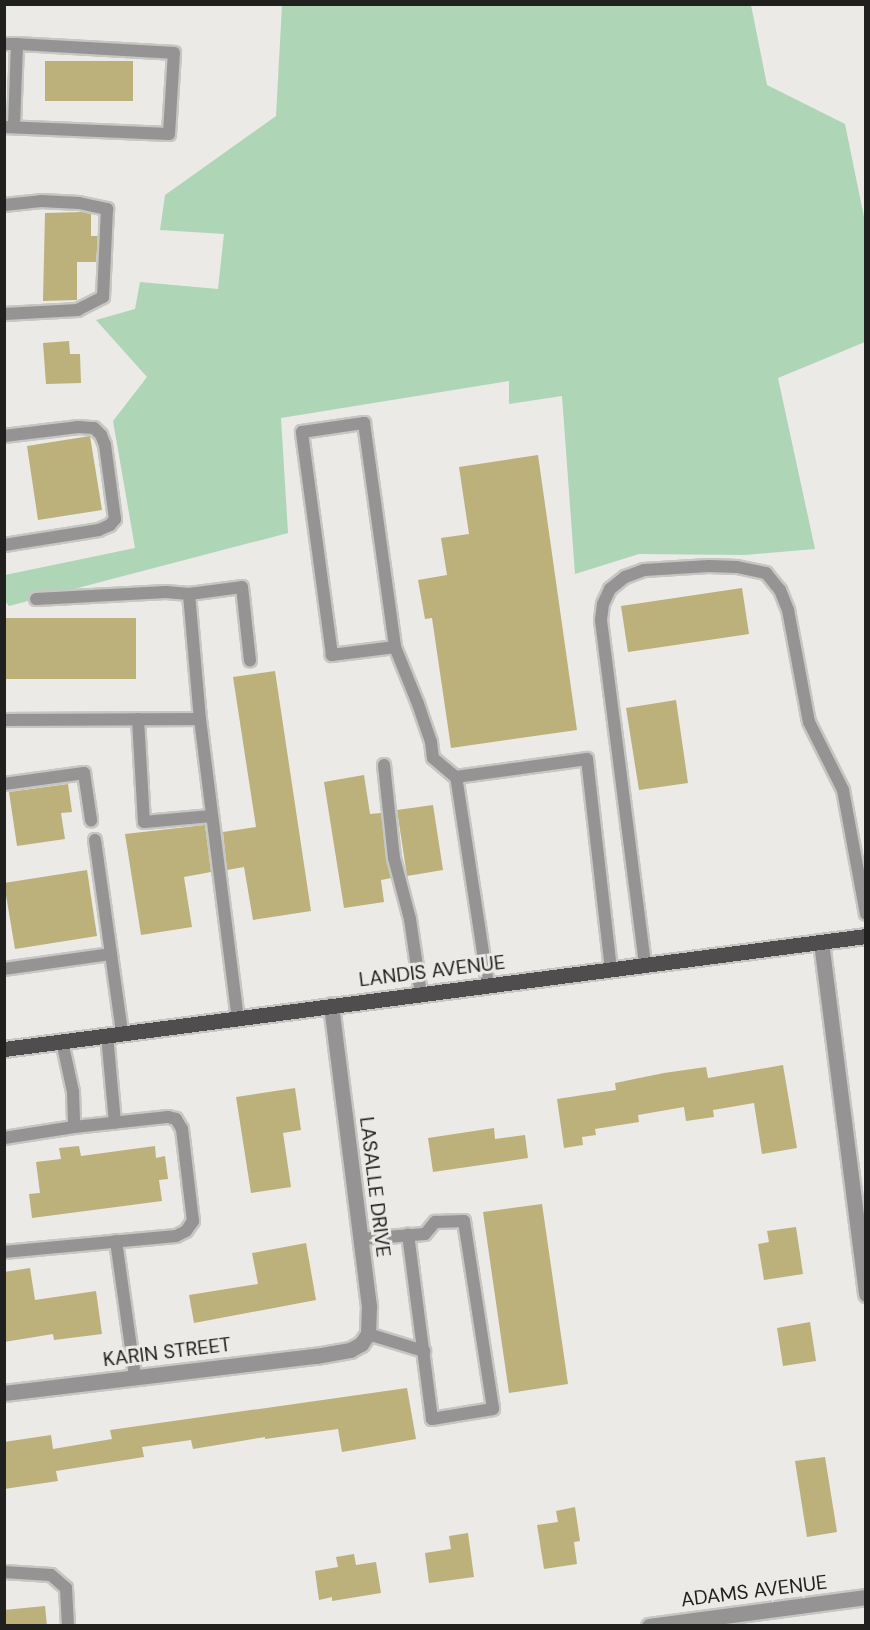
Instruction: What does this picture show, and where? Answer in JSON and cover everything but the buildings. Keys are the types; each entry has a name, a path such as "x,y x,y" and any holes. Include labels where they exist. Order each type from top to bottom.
{"main road":[{"name":"LANDIS AVENUE","path":"4,1049 866,936"}],"street":[{"path":"820,942 866,1294"},
{"name":"LASALLE DRIVE","path":"331,1005 369,1306 368,1334"},
{"name":"KARIN STREET","path":"4,1393 335,1353 350,1350 361,1344 368,1334"},
{"name":"ADAMS AVENUE","path":"649,1626 866,1597"}],"lane":[{"path":"11,44 174,54 169,134 9,127 11,44"},
{"path":"4,206 41,201 79,203 107,209 103,297 78,310 4,314"},
{"path":"394,647 332,655 302,432 364,423 394,647 432,742 433,758 456,777 488,985"},
{"path":"4,436 94,428 105,445 115,519 110,525 99,530 4,545"},
{"path":"645,964 601,620 603,604 610,590 625,577 644,570 709,566 736,567 766,573 780,590 788,610 809,722 843,790 866,914"},
{"path":"36,599 166,592 189,594 242,587 250,662"},
{"path":"189,594 200,719 238,1018"},
{"path":"138,719 144,822 212,816"},
{"path":"4,720 200,719"},
{"path":"456,777 587,759 611,969"},
{"path":"384,765 394,858 410,919 421,994"},
{"path":"4,784 84,773 92,820"},
{"path":"95,840 111,954 115,1123"},
{"path":"4,969 111,954"},
{"path":"62,1041 73,1092 74,1127"},
{"path":"4,1138 74,1127 168,1117 176,1119 182,1130 193,1221 186,1231 176,1236 4,1252"},
{"path":"360,1239 408,1235 425,1234 435,1222 464,1221 493,1409 432,1419 408,1235"},
{"path":"116,1241 135,1377"},
{"path":"368,1334 424,1351"},
{"path":"4,1572 51,1575 66,1588 68,1626"}],"green space":[{"path":"282,5 751,5 767,85 845,124 865,222 865,342 778,378 815,549 745,555 639,554 575,574 562,396 509,404 509,381 281,418 288,533 9,606 5,601 5,575 135,548 113,421 147,377 96,320 135,309 140,282 218,289 224,234 160,230 165,195 276,116"}]}
